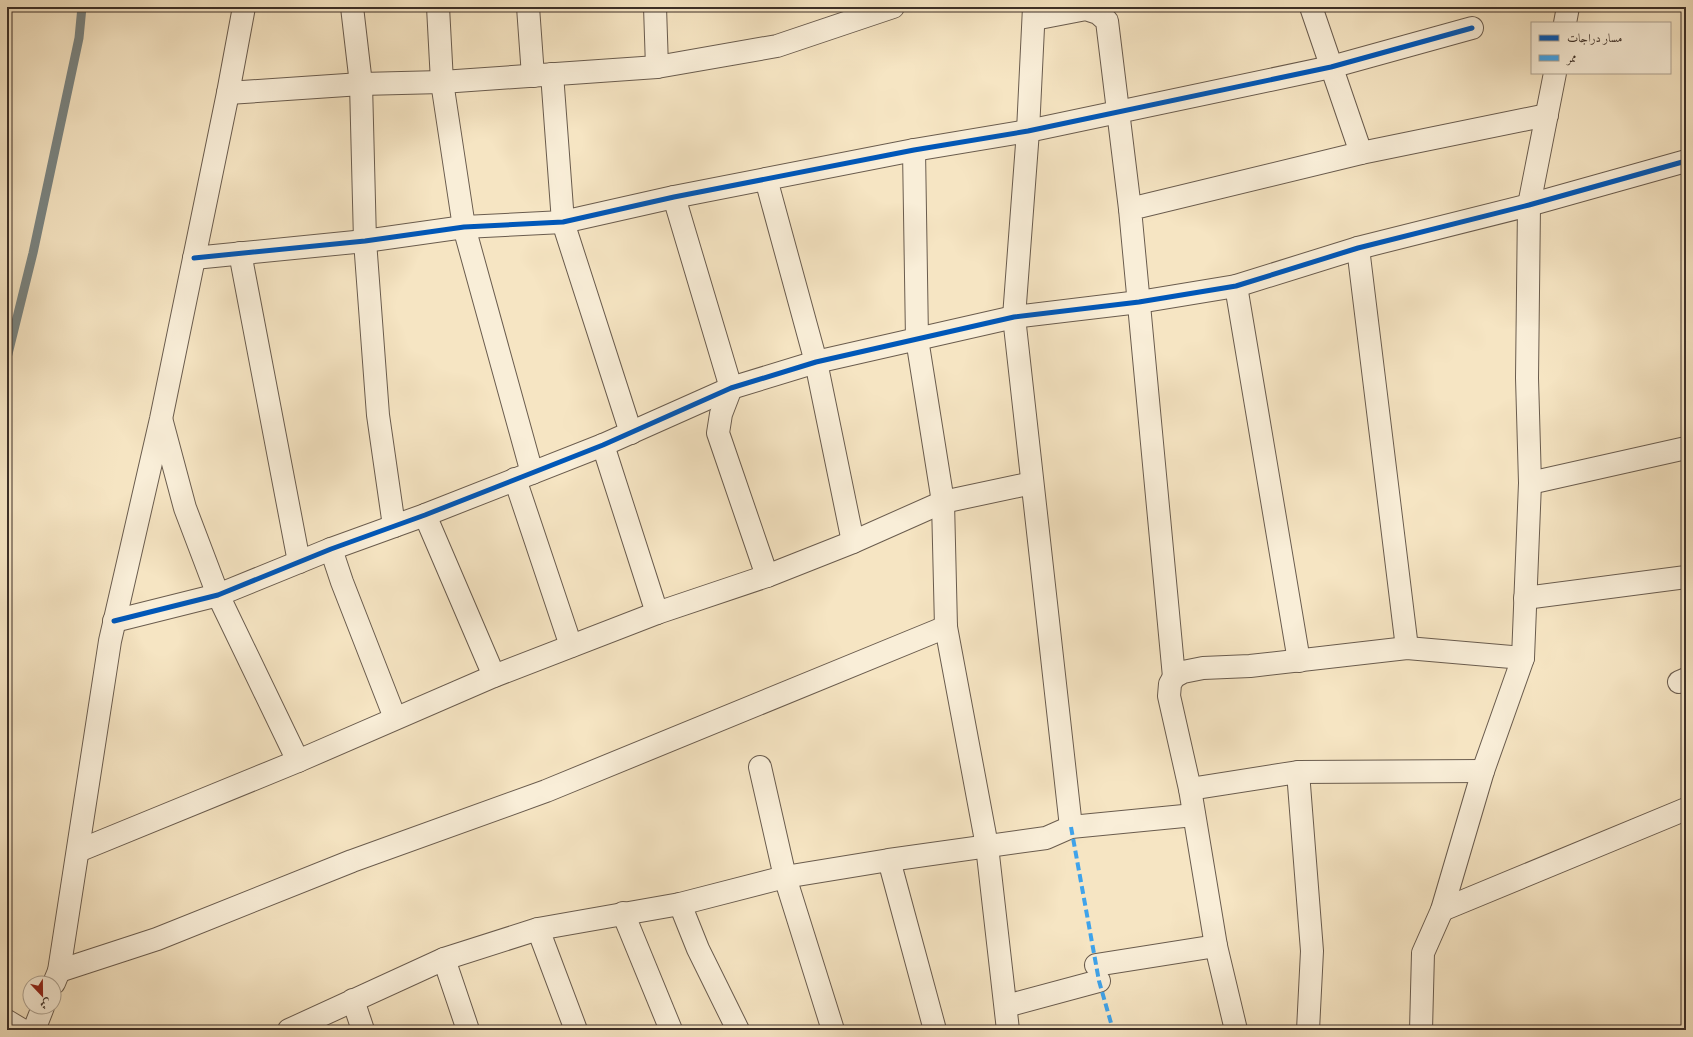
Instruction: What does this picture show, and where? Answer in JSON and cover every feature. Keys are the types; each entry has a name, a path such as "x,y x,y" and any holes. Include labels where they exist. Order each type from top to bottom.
{"street":[{"path":"56,975 78,851 114,621 161,419 228,93 244,7"},
{"path":"352,7 361,84 365,240 378,415 394,526"},
{"path":"438,7 442,82 464,227 523,476 571,646"},
{"path":"528,7 543,75 563,222 631,433"},
{"path":"655,7 657,67"},
{"path":"228,93 361,84 442,82 657,67 776,46 893,7"},
{"path":"1311,7 1361,153"},
{"path":"1565,22 1568,7"},
{"path":"1071,827 1014,317 1028,131 1034,13 1086,9 1098,13 1107,21 1130,209 1174,676 1170,684 1169,696 1190,789 1216,946 1236,1030"},
{"path":"194,258 365,240 464,227 563,222 674,198 914,150 1028,131 1331,67 1472,28"},
{"path":"1421,1030 1423,953 1442,910 1483,771 1523,658 1530,483 1527,378 1529,205 1555,74"},
{"path":"1130,209 1361,153 1547,115"},
{"path":"914,150 917,339 944,502 946,627 987,846 1006,1023 1097,973 1216,946"},
{"path":"114,621 218,595 331,549 425,515 631,433 731,388 816,362 1014,317 1139,302 1236,286 1358,248 1529,205 1686,161"},
{"path":"766,180 816,362 853,542"},
{"path":"674,198 731,388 721,414 718,433 767,576"},
{"path":"1358,248 1407,648"},
{"path":"240,253 299,562"},
{"path":"1236,286 1299,661"},
{"path":"161,419 185,508 218,595 298,761"},
{"path":"603,444 657,613"},
{"path":"1530,483 1686,448"},
{"path":"78,851 298,761 494,676 657,613 767,576 853,542 944,502 1032,483"},
{"path":"425,515 494,676"},
{"path":"331,549 342,582 395,718"},
{"path":"1525,598 1686,577"},
{"path":"61,975 157,939 352,861 546,791 946,627"},
{"path":"1174,676 1183,672 1203,668 1250,666 1407,648 1523,658"},
{"path":"760,766 785,877 833,1030"},
{"path":"1190,789 1298,772 1483,771"},
{"path":"1298,772 1312,951 1308,1030"},
{"path":"1442,910 1686,808"},
{"path":"290,1030 444,959 538,929 680,904 785,877 889,860 1046,838 1071,827 1194,815"},
{"path":"889,860 935,1030"},
{"path":"680,904 698,949 738,1030"},
{"path":"624,913 671,1030"},
{"path":"538,929 576,1030"},
{"path":"444,959 468,1030"},
{"path":"353,1000 363,1030"},
{"path":"34,1030 41,1015"},
{"path":"7,1021 22,1030"}],"waterway":[{"path":"7,358 33,253 79,38 82,7"}],"marked path":[{"path":"1071,827 1099,981 1113,1030"}],"cycle path":[{"path":"194,258 365,241 464,227 563,222 674,197 914,150 1028,131 1331,67 1472,28"},
{"path":"114,621 218,595 331,549 425,515 603,445 731,388 816,362 1014,317 1139,302 1236,286 1358,248 1529,205 1686,161"}]}
